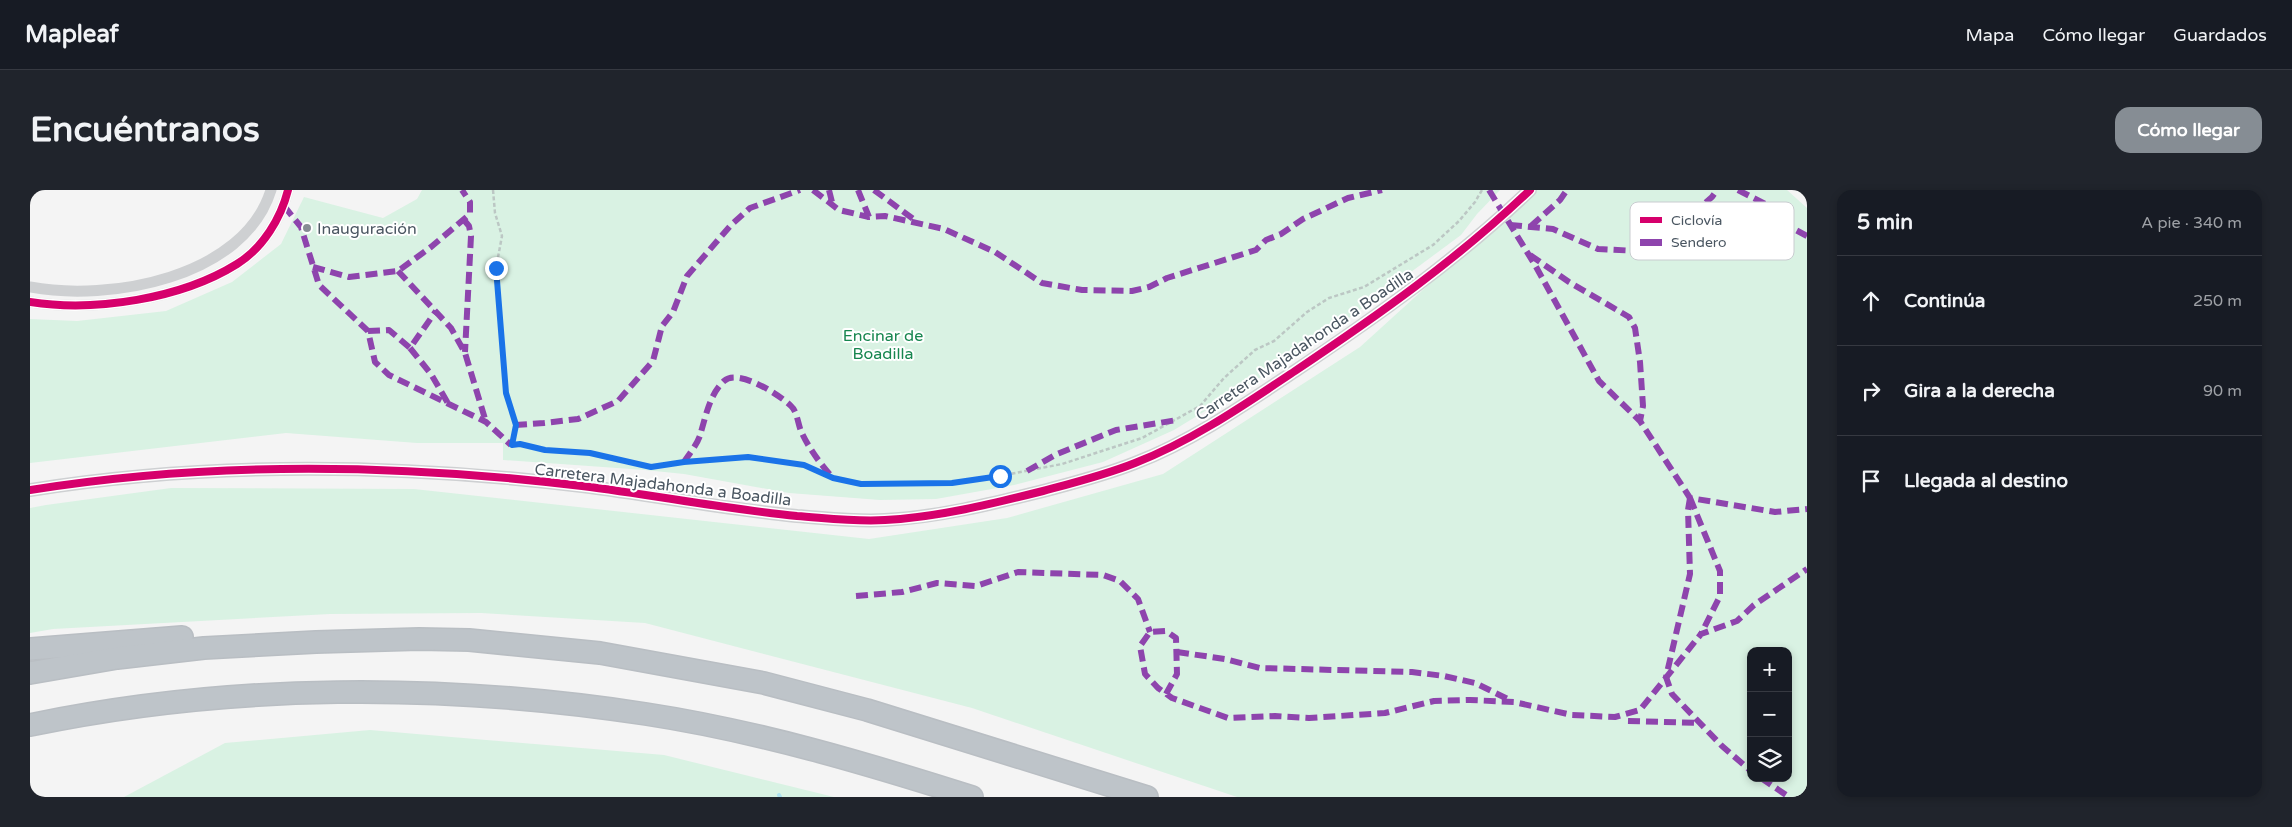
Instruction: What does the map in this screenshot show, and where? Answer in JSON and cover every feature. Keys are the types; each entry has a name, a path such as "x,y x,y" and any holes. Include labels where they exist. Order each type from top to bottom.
{"highway":[{"path":"30,649 208,634 347,629 419,639"},
{"path":"30,672 116,658 204,648 419,639 469,640 600,653 764,683 868,710 1147,797"},
{"path":"30,725 143,706 229,697 378,691 515,698 647,714 748,733 853,760 972,797"}],"street":[{"path":"30,288 72,291 106,290 154,282 192,271 227,249 248,230 268,201 271,190"},
{"path":"30,302 72,306 108,304 156,295 196,284 238,264 263,241 284,206 288,190"},
{"name":"Carretera Majadahonda a Boadilla","path":"30,490 113,478 245,470 402,471 506,478 584,486 765,513 842,520 884,520 937,515 1080,481 1135,463 1198,433 1278,382 1405,294 1490,226 1530,190"}],"path":[{"path":"493,190 495,213 502,236 496,268 506,393 516,425 512,445 520,444 545,450 590,453 651,467 684,462 748,457 804,465 833,478 861,484 952,483 1000,476 1062,464 1142,438 1200,406 1224,378 1255,350 1274,341 1307,312 1329,298 1364,287 1433,245 1459,221 1475,202 1482,190"}],"green space":[{"name":"Encinar de Boadilla","path":"422,190 1500,190 1477,214 1461,235 1307,349 1174,430 1103,462 1014,485 936,499 880,500 789,493 684,474 503,460 503,443 417,443 286,433 30,463 30,319 77,321 166,311 232,282 281,244 304,197 383,218 417,199"},
{"path":"1533,190 1787,190 1807,208 1807,797 1237,797 972,708 645,623 481,613 330,614 53,629 30,633 30,508 171,488 414,489 869,539 1007,518 1163,474 1360,347"},
{"path":"370,730 664,755 834,797 124,797 225,743"}],"marked path":[{"path":"313,267 349,277 398,271 431,247 470,214 470,202 462,190"},
{"path":"515,425 578,419 618,401 653,361 662,326 673,312 687,276 731,225 750,208 800,190"},
{"path":"813,190 839,210 869,217"},
{"path":"829,190 833,206"},
{"path":"858,190 869,217 885,216 944,229 995,252 1042,283 1082,290 1132,291 1149,287 1167,278 1256,250 1266,240 1281,234 1303,219 1348,198 1382,190"},
{"path":"874,190 916,221"},
{"path":"1489,190 1535,265 1599,381 1640,421 1690,498 1775,512 1807,509"},
{"path":"1531,226 1560,200 1567,190"},
{"path":"1706,202 1717,190"},
{"path":"1738,190 1761,202"},
{"path":"284,206 301,227 319,285 368,331 375,362 389,375 486,422 511,445"},
{"path":"464,220 469,226 471,236 465,352"},
{"path":"1510,225 1553,229 1598,249 1630,251"},
{"path":"1794,229 1807,236"},
{"path":"1530,255 1569,282 1629,317 1635,328 1640,362 1643,406 1640,421"},
{"path":"398,271 451,328 465,353 486,422"},
{"path":"368,331 389,330 410,348 436,311"},
{"path":"410,348 431,374 449,405"},
{"path":"684,462 700,436 715,392 724,381 730,378 739,378 759,384 791,406 795,411 807,443 819,462 833,478"},
{"path":"1027,471 1057,454 1116,430 1177,420"},
{"path":"1690,498 1688,510 1690,574 1666,677 1672,694 1722,746 1747,768"},
{"path":"1690,498 1720,571 1720,596 1701,634"},
{"path":"1166,694 1177,674 1176,638 1166,631 1150,632 1140,646 1145,674 1158,688 1172,698 1228,718 1275,716 1309,718 1385,713 1434,701 1470,700 1514,702 1572,715 1615,717 1640,710 1701,634 1737,621 1754,605 1807,569"},
{"path":"856,596 902,592 937,583 976,586 1018,572 1103,575 1120,581 1138,599 1150,632"},
{"path":"1177,652 1225,659 1260,668 1412,672 1444,676 1475,683 1512,701"},
{"path":"1628,721 1701,723"},
{"path":"1767,782 1789,797"}],"cycle path":[{"path":"30,302 55,305 109,304 164,294 215,276 237,264 263,241 276,222 288,190"},
{"path":"30,490 167,474 236,470 376,470 445,473 582,486 716,506 841,520 905,518 965,509 1043,491 1112,471 1156,454 1217,422 1326,350 1416,286 1474,240 1530,190"}],"place":[{"name":"Inauguración","path":"307,228"}],"route":[{"path":"496,268 502,319 502,351 506,393 516,425 512,445 520,444 545,450 590,453 651,467 684,462 748,457 804,465 833,478 861,484 952,483 1000,476"}]}
